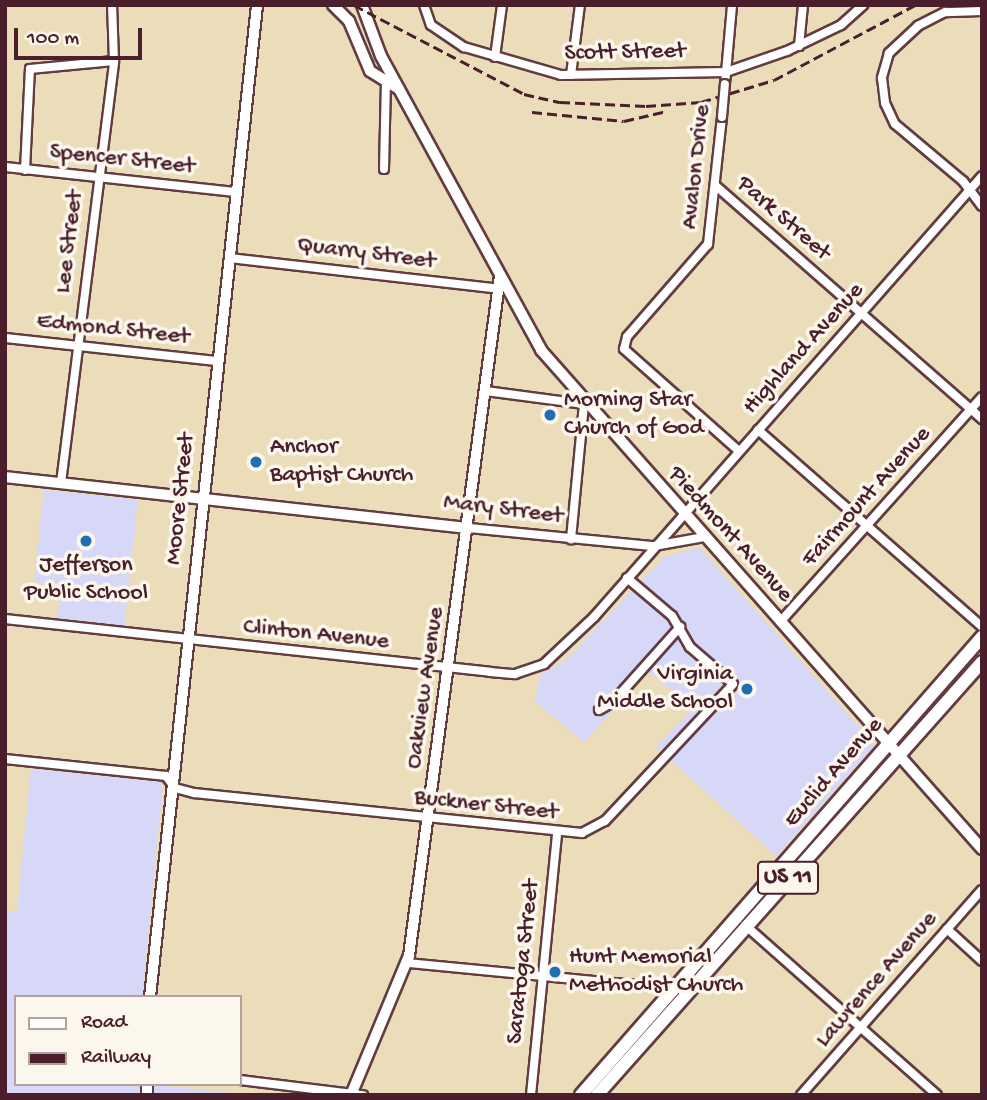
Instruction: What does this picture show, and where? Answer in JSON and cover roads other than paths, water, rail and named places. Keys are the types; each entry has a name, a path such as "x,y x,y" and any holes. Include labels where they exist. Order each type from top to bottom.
{"main road":[{"name":"Euclid Avenue","path":"581,1095 689,990 741,922 792,864 888,743 982,638"},
{"name":"Euclid Avenue","path":"792,864 899,755 982,662"},
{"name":"Euclid Avenue","path":"597,1095 674,988 741,922"}],"street":[{"name":"Lee Street","path":"61,483 97,175 114,61 112,5"},
{"name":"Moore Street","path":"150,995 257,5"},
{"path":"333,5 349,21 367,67 399,89"},
{"name":"Piedmont Avenue","path":"362,5 399,89 541,350 584,404 982,849"},
{"name":"Scott Street","path":"424,5 437,30 464,47 549,74 571,75 726,72 799,46 841,25 863,5"},
{"path":"495,57 502,5"},
{"path":"571,75 580,5"},
{"name":"Avalon Drive","path":"732,5 716,186 708,244 627,337 624,349 739,451"},
{"path":"799,46 803,5"},
{"path":"982,11 945,12 918,26 889,53 882,78 885,103 895,124 930,150 982,206"},
{"path":"25,170 32,67 114,61"},
{"path":"384,169 386,82"},
{"name":"Spencer Street","path":"5,167 236,192"},
{"name":"Highland Avenue","path":"654,546 982,177"},
{"name":"Park Street","path":"716,186 982,419"},
{"name":"Quarry Street","path":"229,258 499,289"},
{"name":"Oakview Avenue","path":"355,1094 408,963 469,528 500,276"},
{"name":"Edmond Street","path":"5,338 217,361"},
{"path":"486,391 584,404 570,539"},
{"name":"Fairmount Avenue","path":"780,622 982,397"},
{"path":"758,430 982,627"},
{"name":"Mary Street","path":"5,477 570,539 654,546 704,537"},
{"name":"Clinton Avenue","path":"5,619 515,674 544,664 570,643 654,546"},
{"path":"599,710 613,702 680,627 627,578"},
{"name":"Buckner Street","path":"5,759 166,776 172,784 194,793 557,833 582,833 605,821 731,681 690,647 680,627"},
{"name":"Saratoga Street","path":"531,1095 557,833"},
{"name":"Lawrence Avenue","path":"800,1095 982,890"},
{"path":"741,922 937,1095"},
{"path":"947,929 982,961"},
{"path":"408,963 689,990"},
{"path":"242,1080 355,1094"}],"railway":[{"path":"354,5 524,94 560,102 646,106 701,102 774,80 915,5"},
{"path":"532,112 624,121 667,111"}],"place":[{"name":"Morning Star Church of God","path":"550,415"},
{"name":"Anchor Baptist Church","path":"256,462"},
{"name":"Jefferson Public School","path":"86,541"},
{"name":"Virginia Middle School","path":"747,689"},
{"name":"Hunt Memorial Methodist Church","path":"555,972"}]}
